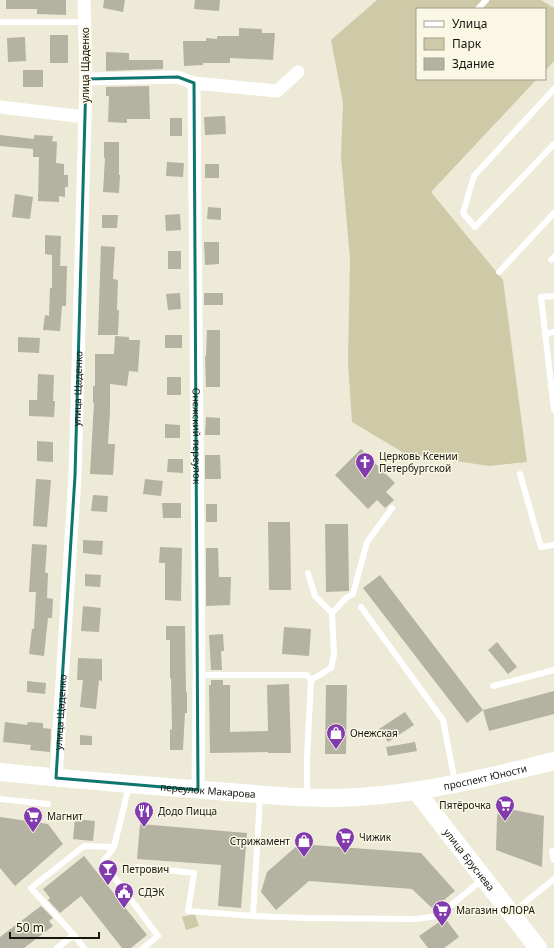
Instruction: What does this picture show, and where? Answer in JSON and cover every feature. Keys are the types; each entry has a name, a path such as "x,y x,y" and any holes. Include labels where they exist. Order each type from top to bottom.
{"main road":[{"name":"проспект Юности","path":"416,791 455,784 554,761"},
{"name":"переулок Макарова","path":"0,772 198,790 307,797 357,797 416,791"},
{"name":"улица Бруснева","path":"416,791 538,948"}],"street":[{"name":"улица Щаденко","path":"56,778 75,476 86,116 84,0"},
{"path":"86,79 178,77 194,83 277,91 298,72"},
{"name":"Онежский переулок","path":"194,83 199,675 198,790"},
{"path":"0,107 86,116"}],"lane":[{"path":"479,8 486,0"},
{"path":"0,22 85,22"},
{"path":"554,89 474,176 463,213 475,227 554,144"},
{"path":"499,272 554,213"},
{"path":"554,296 541,298 545,334 552,370 554,407"},
{"path":"545,334 554,332"},
{"path":"520,474 541,547 554,545"},
{"path":"332,613 346,598 353,594 367,542 392,508"},
{"path":"308,573 315,596 332,613 334,655 331,668 311,680"},
{"path":"361,607 443,720 455,784"},
{"path":"493,686 554,670"},
{"path":"199,675 307,675 311,680 307,758 307,797"},
{"path":"129,784 114,847 103,862 158,936 143,948"},
{"path":"253,916 260,794"},
{"path":"0,799 48,804"},
{"path":"84,948 74,935 30,888 84,846 114,847"},
{"path":"552,850 554,860"},
{"path":"137,867 194,873 188,911 305,918 416,919 438,916 484,878"},
{"path":"512,913 554,879"},
{"path":"57,948 74,935"}],"highlighted area":[{"path":"178,77 194,83 198,790 56,778 75,476 86,79"}],"green space":[{"path":"377,0 541,0 554,8 554,61 546,70 546,8 416,8 416,80 536,80 431,192 503,280 527,462 489,466 404,453 352,422 348,362 350,259 341,156 343,103 331,40"},
{"path":"195,914 199,926 186,930 182,917"}],"building":[{"path":"6,0 66,0 66,15 37,14 37,9 6,9"},
{"path":"104,0 125,0 123,12 103,8"},
{"path":"195,0 220,0 219,11 194,9"},
{"path":"239,28 262,29 262,33 275,33 273,60 230,58 230,63 203,63 203,65 184,66 183,41 206,41 206,38 217,39 217,36 239,36"},
{"path":"50,35 68,35 68,63 50,63"},
{"path":"25,37 26,61 8,62 7,38"},
{"path":"106,52 129,53 129,60 163,60 163,69 106,71"},
{"path":"23,70 43,70 43,87 23,87"},
{"path":"149,86 150,119 127,119 127,123 108,122 109,96 106,96 106,87"},
{"path":"225,116 226,134 205,135 204,117"},
{"path":"170,118 182,118 182,136 170,136"},
{"path":"0,135 34,139 34,135 53,136 52,141 57,142 56,163 64,164 64,175 68,175 68,187 65,187 65,197 59,196 59,202 38,201 39,157 33,157 33,149 0,146"},
{"path":"104,142 119,142 119,193 103,192 105,158"},
{"path":"167,162 184,163 183,177 166,176"},
{"path":"205,164 219,164 219,178 205,178"},
{"path":"15,194 33,197 30,219 12,217"},
{"path":"208,207 221,208 221,220 207,219"},
{"path":"180,214 181,230 166,231 165,215"},
{"path":"102,215 118,215 117,228 102,228"},
{"path":"45,235 61,236 60,266 67,266 66,306 62,306 60,331 43,330 45,315 49,316 50,288 52,288 52,255 45,254"},
{"path":"204,242 219,242 219,264 205,265"},
{"path":"101,246 115,247 113,279 118,280 118,335 98,335"},
{"path":"168,251 181,251 181,269 168,269"},
{"path":"180,293 181,309 168,310 166,294"},
{"path":"204,293 223,293 223,305 204,305"},
{"path":"207,330 220,330 220,387 206,387 205,356"},
{"path":"165,335 182,335 182,348 165,348"},
{"path":"115,336 129,337 129,340 140,340 138,372 129,371 127,386 110,384 108,444 115,444 113,475 90,474 94,403 93,386 95,386 95,354 114,354"},
{"path":"18,337 40,338 39,353 18,352"},
{"path":"38,374 54,375 54,417 29,416 29,400 37,400"},
{"path":"167,377 181,377 181,395 167,395"},
{"path":"206,417 220,418 220,435 205,435"},
{"path":"165,424 180,425 180,438 165,438"},
{"path":"37,441 53,442 53,462 37,461"},
{"name":"Церковь Ксении Петербургской","path":"361,449 395,483 386,492 394,500 385,508 377,500 368,509 335,475"},
{"path":"205,455 220,455 221,479 205,479"},
{"path":"168,459 183,459 183,473 167,472"},
{"path":"36,479 51,480 47,527 33,526"},
{"path":"145,479 163,481 161,496 143,494"},
{"path":"93,495 108,496 107,512 91,511"},
{"path":"162,503 181,503 181,518 163,518"},
{"path":"206,504 217,504 217,522 206,522"},
{"path":"268,522 290,522 291,590 269,590"},
{"path":"325,524 348,524 349,591 326,592"},
{"path":"83,540 103,541 102,555 83,553"},
{"path":"32,544 47,545 45,573 48,573 47,598 53,599 52,618 48,618 44,656 29,654 32,629 34,629 36,592 29,592"},
{"path":"160,547 182,548 181,601 165,600 165,563 159,563"},
{"path":"206,548 218,548 219,577 231,577 230,605 206,606"},
{"path":"85,574 101,575 100,587 85,586"},
{"path":"380,575 483,710 467,723 363,588"},
{"path":"83,606 101,608 99,632 81,631"},
{"path":"166,626 185,626 187,713 185,713 183,750 170,750 170,729 172,730 170,640 166,640"},
{"path":"284,627 311,629 309,656 282,654"},
{"path":"223,634 224,651 221,651 222,670 211,670 209,635"},
{"path":"497,642 517,667 508,674 488,650"},
{"path":"78,658 102,659 102,681 99,680 96,709 80,707 83,680 77,680"},
{"path":"211,680 223,680 223,685 230,685 230,732 268,731 267,685 289,684 291,753 210,753 209,685 211,685"},
{"path":"27,681 46,683 45,694 27,692"},
{"path":"326,685 347,685 346,754 325,754"},
{"path":"554,691 554,714 489,731 483,710"},
{"path":"405,712 414,725 388,742 379,729"},
{"path":"5,722 27,725 28,722 43,723 43,728 51,729 50,752 30,750 31,745 3,742"},
{"path":"80,735 92,736 92,745 80,745"},
{"path":"415,742 417,751 388,756 386,747"},
{"path":"500,807 544,816 542,867 496,850 497,817"},
{"path":"0,817 48,824 63,844 15,886 0,868"},
{"path":"75,819 95,821 93,841 73,839"},
{"path":"140,824 247,833 241,908 218,906 221,865 137,859"},
{"path":"299,844 421,853 455,891 433,909 412,889 309,881 276,910 261,892 267,872"},
{"path":"84,856 147,935 131,948 122,948 81,896 60,913 48,900 50,898 43,889"},
{"path":"41,906 53,918 49,921 53,926 24,948 0,948 0,937"},
{"name":"Магазин ФЛОРА","path":"445,918 459,937 444,948 428,948 419,936"}],"place":[{"name":"Церковь Ксении Петербургской","path":"365,479"},
{"name":"Онежская","path":"336,750"},
{"name":"Пятёрочка","path":"505,822"},
{"name":"Додо Пицца","path":"144,828"},
{"name":"Магнит","path":"33,833"},
{"name":"Чижик","path":"345,854"},
{"name":"Стрижамент","path":"304,858"},
{"name":"Петрович","path":"108,886"},
{"name":"СДЭК","path":"124,909"},
{"name":"Магазин ФЛОРА","path":"442,927"}]}
